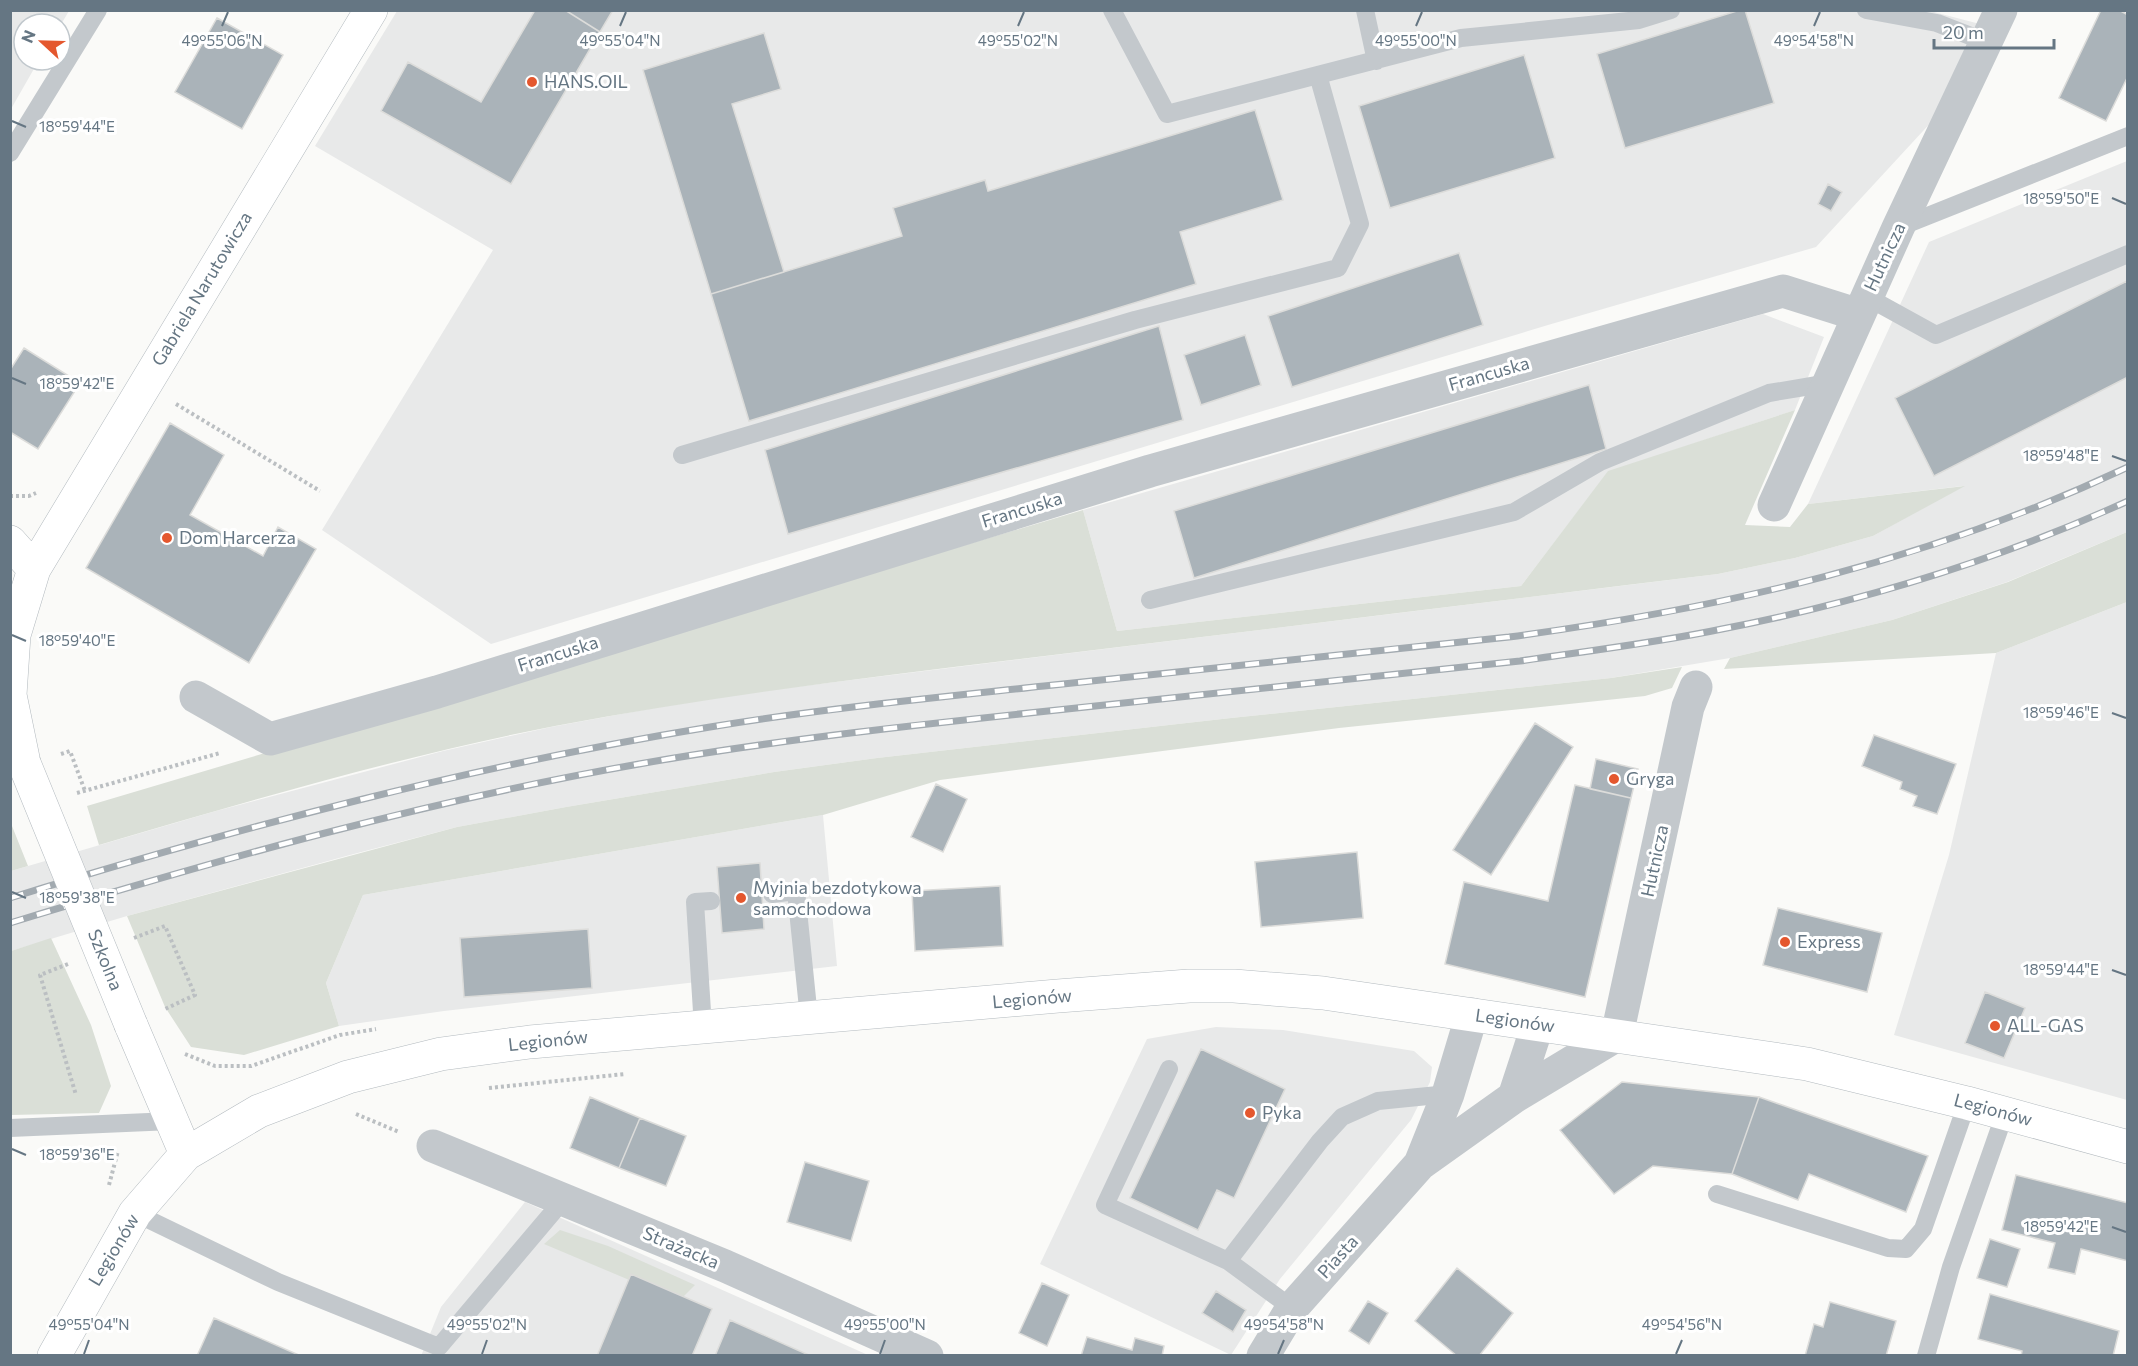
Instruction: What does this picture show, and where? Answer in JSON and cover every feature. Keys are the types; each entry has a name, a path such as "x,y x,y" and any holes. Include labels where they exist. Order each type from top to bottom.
{"street":[{"name":"Gabriela Narutowicza","path":"34,569 371,10"},
{"name":"Hutnicza","path":"1774,505 1863,306 2001,10"},
{"name":"Francuska","path":"270,739 437,692 1150,471 1783,291 1863,306"},
{"path":"10,542 34,569"},
{"name":"Szkolna","path":"34,569 12,636 10,696 24,763 143,1020 172,1121 186,1154"},
{"name":"Hutnicza","path":"1617,1035 1688,707 1696,687"},
{"path":"196,697 270,739"},
{"name":"Legionów","path":"54,1356 135,1213 186,1154 259,1111 348,1077 441,1054 530,1042 1189,986 1234,986 1323,993 1807,1064 1967,1103 2127,1147"},
{"name":"Piasta","path":"1420,1164 1448,1094 1472,1014"},
{"path":"1514,1097 1538,1024"},
{"name":"Piasta","path":"1263,1356 1292,1308 1420,1164 1514,1097 1617,1035"},
{"name":"Strażacka","path":"433,1146 725,1266 927,1356"}],"lane":[{"path":"10,153 98,10"},
{"path":"1112,10 1167,114 1461,38 1639,20 1671,10"},
{"path":"1365,10 1376,61"},
{"path":"1866,10 1937,23 1986,42"},
{"path":"682,454 1135,320 1338,268 1360,224 1318,75"},
{"path":"1899,228 2127,136"},
{"path":"1863,306 1936,334 2127,254"},
{"path":"1150,600 1514,512 1600,462 1621,453 1769,393 1829,383"},
{"path":"772,894 796,891 809,1018"},
{"path":"703,1027 695,902 711,901"},
{"path":"1169,1069 1105,1205 1228,1261 1292,1308"},
{"path":"1228,1261 1320,1141 1342,1117 1378,1101 1448,1094"},
{"path":"1717,1194 1888,1248 1906,1248 1923,1229 1967,1103"},
{"path":"1926,1356 1952,1267 2005,1113"},
{"path":"10,1128 172,1121"},
{"path":"135,1213 278,1282 439,1347 564,1199"}],"path":[{"path":"144,384 320,491"},
{"path":"70,751 85,790 270,739"},
{"path":"143,1020 195,995"},
{"path":"179,1048 185,1054 216,1066 251,1066 340,1035 382,1028"},
{"path":"479,1089 632,1073"},
{"path":"352,1113 433,1146"}],"shaded area":[{"path":"11,10 69,11 12,12 12,72 32,72 11,109"},
{"path":"1926,10 1980,24 1935,118 1816,247 1548,325 491,644 322,530 493,250 315,146 397,11"},
{"path":"2127,161 2127,532 2007,582 1892,620 1730,658 1611,678 877,758 774,772 457,827 127,916 11,951 11,871 216,811 443,751 551,727 761,691 1718,574 1795,558 1873,536 1963,486 1808,504 1929,242"},
{"path":"1763,314 1824,337 1795,410 1608,472 1521,586 1117,631 1083,510"},
{"path":"1795,410 1745,525 1790,527 1808,504 1965,486 1873,536 1795,558 1718,574 881,676 685,703 555,726 440,751 269,796 99,845 87,806 1083,510 1117,631 1521,586 1608,471"},
{"path":"2127,532 2127,602 1996,653 1724,669 1730,658 1892,620 2008,582"},
{"path":"2127,602 2127,1100 1894,1035 1949,855 1996,653"},
{"path":"1682,667 1672,688 1645,696 1339,728 940,780 823,815 363,895 326,983 339,1026 244,1055 191,1047 165,1007 127,916 457,827 774,772 877,758 1231,718 1611,678"},
{"path":"823,815 837,966 444,1011 339,1026 326,983 363,895"},
{"path":"11,826 28,866 11,871"},
{"path":"51,938 91,1025 111,1086 99,1113 11,1115 11,951"},
{"path":"1216,1027 1283,1030 1414,1051 1432,1067 1430,1082 1411,1120 1280,1279 1231,1355 1040,1264 1147,1039"},
{"path":"525,1202 868,1355 421,1356 441,1307"},
{"path":"560,1230 608,1246 695,1285 679,1301 544,1244"}],"building":[{"name":"HANS.OIL","path":"535,10 565,10 600,32 511,184 381,111 408,62 481,102"},
{"path":"565,10 613,10 600,32"},
{"path":"1745,10 1774,103 1625,148 1597,54"},
{"path":"2101,10 2119,10 2128,15 2128,76 2106,121 2059,98"},
{"path":"217,18 283,55 242,129 175,92"},
{"path":"764,33 781,89 732,104 784,272 711,294 643,70"},
{"path":"1524,55 1555,158 1390,208 1359,106"},
{"path":"1255,110 1283,200 1180,232 1196,284 749,421 711,294 902,236 893,208 985,180 988,191"},
{"path":"1828,184 1842,192 1831,211 1818,204"},
{"path":"1459,253 1483,325 1292,387 1268,316"},
{"path":"2127,281 2128,377 1934,476 1895,398"},
{"path":"1159,326 1183,420 788,534 765,450"},
{"path":"1245,335 1261,385 1201,405 1184,355"},
{"path":"24,348 80,383 38,449 10,432 10,370"},
{"path":"1589,385 1606,449 1194,578 1174,511"},
{"name":"Dom Harcerza","path":"170,423 224,455 190,515 263,556 278,527 316,549 249,663 86,568"},
{"path":"1535,723 1573,747 1491,875 1453,850"},
{"path":"1874,735 1956,764 1937,814 1913,806 1917,796 1900,789 1902,782 1862,766"},
{"name":"Gryga","path":"1596,759 1638,769 1631,798 1590,789"},
{"path":"936,784 967,799 943,852 911,837"},
{"path":"1575,785 1631,798 1585,997 1445,964 1464,882 1548,901"},
{"path":"1357,852 1363,918 1261,927 1255,862"},
{"name":"Myjnia bezdotykowa samochodowa","path":"760,863 764,929 722,933 717,867"},
{"path":"1000,886 1003,946 915,951 912,891"},
{"path":"1778,908 1882,933 1867,992 1763,965"},
{"path":"588,929 592,988 464,997 460,938"},
{"name":"ALL-GAS","path":"1985,992 2025,1008 2004,1058 1965,1043"},
{"path":"1201,1049 1285,1089 1234,1198 1217,1190 1198,1230 1130,1198"},
{"path":"1622,1082 1759,1097 1732,1174 1653,1166 1614,1194 1560,1130"},
{"path":"590,1097 640,1118 619,1168 570,1148"},
{"path":"1759,1097 1928,1156 1906,1212 1809,1174 1798,1200 1732,1174"},
{"path":"640,1118 686,1136 666,1186 619,1168"},
{"path":"805,1162 869,1181 851,1241 787,1222"},
{"path":"2016,1175 2128,1203 2128,1261 2081,1249 2075,1274 2048,1268 2055,1243 2002,1230"},
{"path":"1990,1239 2020,1249 2007,1287 1977,1278"},
{"path":"1457,1268 1513,1313 1479,1356 1457,1356 1415,1321"},
{"path":"631,1274 712,1309 692,1356 597,1356"},
{"path":"1042,1283 1069,1295 1047,1346 1019,1333"},
{"path":"1216,1291 1246,1310 1233,1332 1202,1313"},
{"path":"1990,1294 2119,1331 2113,1356 2021,1356 2022,1351 1978,1339"},
{"path":"1368,1301 1388,1313 1369,1344 1349,1331"},
{"path":"1830,1302 1896,1321 1886,1356 1805,1356 1814,1324 1823,1327"},
{"path":"214,1318 301,1356 197,1356"},
{"path":"730,1320 811,1356 715,1356"},
{"path":"1087,1337 1132,1350 1135,1338 1164,1346 1162,1356 1081,1356"}],"railway":[{"path":"10,898 183,847 357,800 533,760 710,727 919,700 1509,637 1590,625 1748,595 1902,554 1978,529 2053,500 2128,467"},
{"path":"10,923 244,855 401,814 639,764 906,726 1520,661 1646,643 1722,629 1826,606 1928,577 2029,542 2128,501"}],"place":[{"name":"HANS.OIL","path":"532,82"},
{"name":"Dom Harcerza","path":"167,538"},
{"name":"Gryga","path":"1614,779"},
{"name":"Myjnia bezdotykowa samochodowa","path":"741,898"},
{"name":"Express","path":"1785,942"},
{"name":"ALL-GAS","path":"1995,1026"},
{"name":"Pyka","path":"1250,1113"}]}
